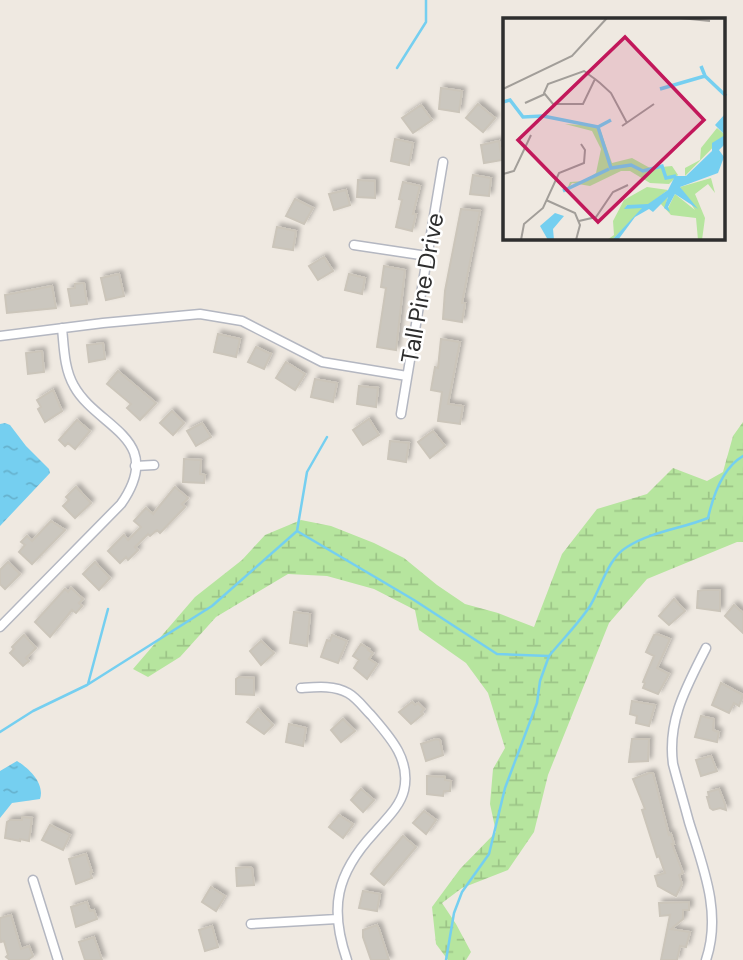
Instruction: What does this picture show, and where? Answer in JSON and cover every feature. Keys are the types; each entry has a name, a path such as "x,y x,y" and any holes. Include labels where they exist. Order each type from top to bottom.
{"street":[{"name":"Tall Pine Drive","path":"401,414 443,162"},
{"path":"354,245 427,256"},
{"path":"0,336 176,315 222,316 256,327 322,362 407,376"},
{"path":"0,627 121,504 132,485 135,466 132,448 126,438 84,399 73,384 67,365 62,328"},
{"path":"135,466 154,465"},
{"path":"706,648 678,708 671,750 708,883 712,920 711,941 706,960"},
{"path":"301,688 324,687 348,693 386,732 400,753 405,769 403,793 396,807 354,857 346,873 338,900 337,919 339,937 347,960"},
{"path":"33,880 58,960"},
{"path":"251,924 337,919"}],"green space":[{"path":"743,422 743,542 737,542 647,579 609,623 548,775 534,832 508,870 462,888 442,903 471,952 466,960 448,960 436,944 432,907 460,869 496,832 490,804 493,769 505,748 488,693 466,663 419,630 415,610 374,589 327,576 288,574 216,617 180,657 148,677 133,669 195,597 242,560 265,535 301,520 331,526 374,543 404,558 465,604 534,627 562,554 597,509 647,494 673,468 707,481 723,472 733,436"}],"water":[{"path":"0,424 10,425 50,473 0,526"},
{"path":"17,761 35,777 40,788 40,799 12,803 0,818 0,771"}],"building":[{"path":"441,88 462,91 459,112 439,109"},
{"path":"478,104 495,118 483,132 466,118"},
{"path":"421,105 432,120 413,133 402,118"},
{"path":"395,139 413,143 409,165 391,161"},
{"path":"499,141 502,160 484,163 481,145"},
{"path":"473,175 491,178 489,196 470,194"},
{"path":"358,180 375,181 375,198 357,197"},
{"path":"403,182 420,186 412,231 396,227"},
{"path":"346,190 350,205 334,210 329,194"},
{"path":"295,199 313,208 304,224 286,216"},
{"path":"461,209 480,211 462,303 465,303 462,322 443,319 445,291"},
{"path":"277,227 296,231 293,250 273,247"},
{"path":"324,257 333,271 318,280 309,266"},
{"path":"384,266 405,270 396,350 377,347 386,288 381,287"},
{"path":"119,274 124,296 106,300 101,278"},
{"path":"349,274 365,278 362,294 345,290"},
{"path":"84,283 87,304 71,306 68,289 75,288 75,284"},
{"path":"52,286 56,308 7,313 5,295"},
{"path":"218,334 240,339 236,357 214,352"},
{"path":"441,339 460,342 448,404 463,406 460,424 438,421 442,392 431,390 435,367 438,368"},
{"path":"103,343 105,359 89,362 87,345"},
{"path":"256,347 271,354 264,369 248,362"},
{"path":"42,351 44,372 28,374 26,353"},
{"path":"286,362 305,374 295,390 276,378"},
{"path":"118,371 156,403 140,420 127,408 131,404 107,384"},
{"path":"315,379 337,383 333,402 311,397"},
{"path":"359,386 378,388 376,407 357,404"},
{"path":"53,390 62,411 45,422 38,409 41,407 37,400"},
{"path":"172,411 184,423 173,435 160,423"},
{"path":"369,419 379,435 363,445 353,430"},
{"path":"77,420 90,431 75,449 68,443 65,446 59,440"},
{"path":"202,423 211,437 196,446 187,431"},
{"path":"433,431 445,446 430,458 418,442"},
{"path":"390,441 409,443 406,462 388,459"},
{"path":"184,459 201,460 200,474 205,475 204,483 183,482"},
{"path":"76,487 91,503 75,518 63,506 69,500 66,497"},
{"path":"175,487 188,498 182,504 185,507 160,533 157,530 150,536 148,534 135,547 138,550 128,560 126,557 120,563 108,551 124,535 128,540 141,527 134,521 146,508 153,514"},
{"path":"51,521 65,530 32,564 19,552 25,545 21,542 27,536 32,541"},
{"path":"8,562 20,574 5,589 0,584 0,570"},
{"path":"95,562 110,578 99,590 83,574"},
{"path":"71,588 83,599 79,603 82,606 76,613 72,610 50,637 35,622 65,589 68,592"},
{"path":"720,590 720,611 697,608 698,591"},
{"path":"674,599 685,611 669,625 659,616"},
{"path":"734,605 743,613 743,633 725,616"},
{"path":"294,612 310,614 307,646 290,643"},
{"path":"657,634 670,639 657,668 669,674 658,694 643,688 654,656 646,652"},
{"path":"24,635 36,648 26,658 29,661 23,666 10,653 14,649 12,647"},
{"path":"332,635 347,641 338,663 321,657 327,640 330,641"},
{"path":"261,641 274,653 261,665 250,651"},
{"path":"361,644 373,653 369,659 377,664 367,679 354,668 359,660 353,656"},
{"path":"254,678 254,695 236,694 236,679"},
{"path":"721,683 743,695 739,706 734,703 729,713 712,705"},
{"path":"632,701 655,705 649,726 636,723 637,716 630,714"},
{"path":"412,702 415,705 418,703 424,709 421,712 423,714 411,724 399,712"},
{"path":"258,709 273,725 264,734 247,722"},
{"path":"701,716 714,719 713,730 719,732 717,742 695,737"},
{"path":"343,719 355,731 341,742 331,730"},
{"path":"289,724 306,728 303,746 286,742"},
{"path":"632,739 649,739 648,761 629,762"},
{"path":"440,740 443,755 426,761 421,744"},
{"path":"711,756 717,771 701,776 696,760"},
{"path":"653,773 669,835 671,834 683,873 679,875 682,884 676,896 658,886 655,876 665,873 659,856 657,857 642,810 645,809 633,779"},
{"path":"427,776 445,777 445,780 451,781 450,791 444,791 443,796 427,794"},
{"path":"361,789 374,800 363,812 351,800"},
{"path":"719,789 726,810 710,808 708,792"},
{"path":"424,811 436,820 426,834 413,823"},
{"path":"339,815 353,824 343,838 329,827"},
{"path":"22,817 32,818 29,841 5,838 7,822 22,820"},
{"path":"50,825 70,835 63,850 42,840"},
{"path":"403,836 416,847 384,885 371,874"},
{"path":"86,854 92,878 76,884 69,859"},
{"path":"236,868 252,868 254,885 237,886"},
{"path":"211,887 225,896 216,911 202,902"},
{"path":"363,891 380,894 377,911 359,908"},
{"path":"87,902 97,919 76,927 71,907"},
{"path":"689,902 689,910 683,910 683,919 671,929 690,932 686,947 680,946 677,960 661,960 670,915 660,916 659,903"},
{"path":"11,915 21,949 29,946 33,956 28,960 10,960 6,957 8,955 4,941 1,942 0,937 0,918"},
{"path":"377,925 389,960 371,960 363,937 363,930"},
{"path":"212,926 218,947 205,951 199,930"},
{"path":"94,937 102,960 85,960 79,942"}],"waterway":[{"path":"397,68 426,22 426,0"},
{"path":"0,732 33,711 87,685 212,606 297,531 307,472 327,437"},
{"path":"297,531 414,600 497,654 549,656 590,606 620,552 646,537 708,518 724,475 743,456"},
{"path":"88,684 108,609"},
{"path":"446,960 454,913 462,892 489,854 505,788 537,703 540,681 549,656"}]}
